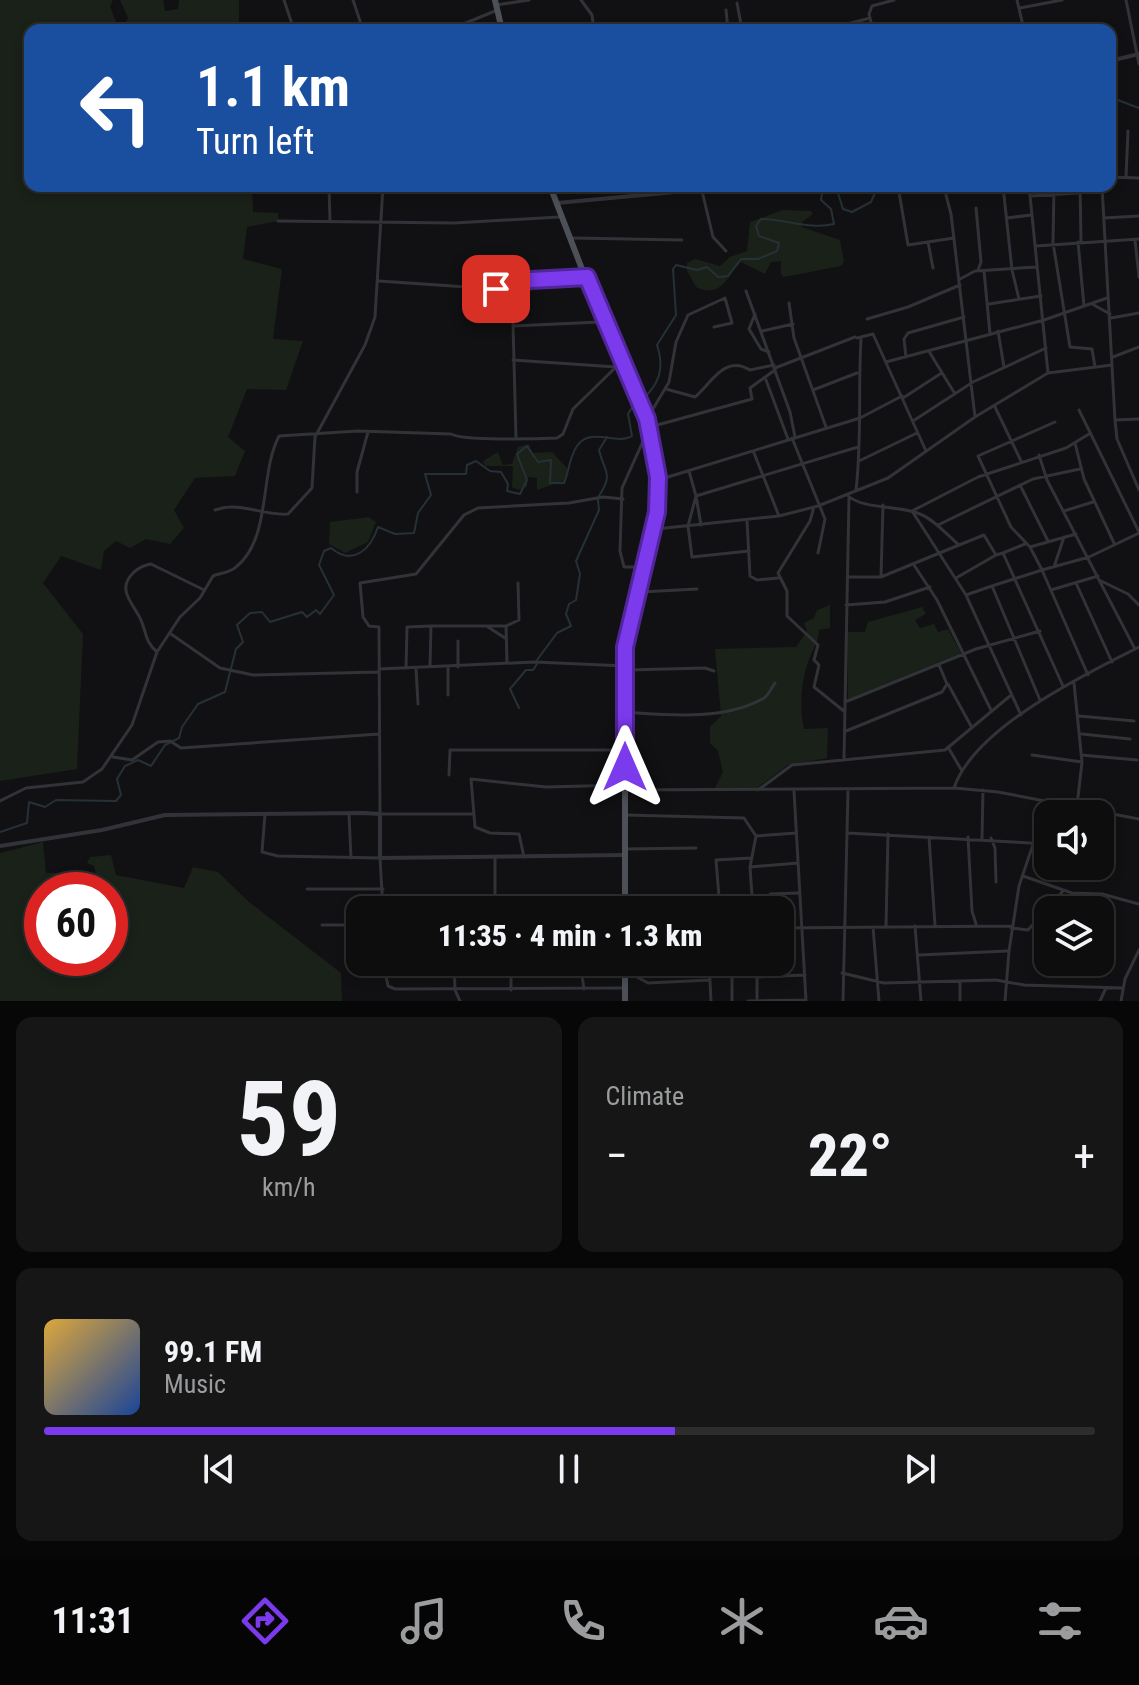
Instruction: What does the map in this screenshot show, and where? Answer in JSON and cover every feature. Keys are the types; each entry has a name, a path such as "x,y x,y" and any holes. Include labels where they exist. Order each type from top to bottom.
{"main road":[{"path":"552,192 640,411 653,472 652,527"},
{"path":"601,311 617,367 636,401"},
{"path":"625,896 625,668 636,592 652,527 658,477 650,427 640,411"},
{"path":"625,1001 626,976"}],"street":[{"path":"284,0 292,24"},
{"path":"353,0 361,24"},
{"path":"459,24 496,5 529,0"},
{"path":"581,0 592,15 593,24"},
{"path":"872,24 872,6 894,0"},
{"path":"1017,0 1023,24"},
{"path":"1020,8 1062,0"},
{"path":"1126,0 1139,64"},
{"path":"737,3 741,24"},
{"path":"726,10 727,24"},
{"path":"848,24 870,18"},
{"path":"1116,60 1138,55"},
{"path":"1126,177 1128,131"},
{"path":"1116,177 1139,178"},
{"path":"329,192 330,222"},
{"path":"215,510 227,505 288,514 309,493 314,478 313,446 318,432 371,329 379,281 383,192"},
{"path":"557,203 669,192"},
{"path":"701,192 713,237 726,251"},
{"path":"899,192 908,245 954,238"},
{"path":"1004,192 1012,270 1019,299"},
{"path":"1030,192 1048,373"},
{"path":"1030,196 1054,192 1080,193 1079,241 1084,306"},
{"path":"1054,192 1053,243 1070,347 1092,349 1095,367"},
{"path":"1102,192 1117,439 1139,490"},
{"path":"946,195 960,279 975,417"},
{"path":"976,208 978,270"},
{"path":"1007,218 1031,215"},
{"path":"1104,218 1139,216"},
{"path":"278,221 505,222 563,217"},
{"path":"572,238 682,240"},
{"path":"1036,246 1137,239 1139,277"},
{"path":"928,242 933,268"},
{"path":"960,279 978,270 1037,267"},
{"path":"984,271 990,334"},
{"path":"379,281 496,289 531,280 587,277"},
{"path":"867,319 908,307 960,285"},
{"path":"512,286 516,438"},
{"path":"746,291 775,368 792,438"},
{"path":"988,304 1041,296"},
{"path":"647,419 666,389 676,342 688,315 725,298 732,323 714,327"},
{"path":"886,362 1044,320 1107,298"},
{"path":"789,303 794,338 826,427"},
{"path":"1092,304 1110,316 1139,313"},
{"path":"755,314 749,329 761,349 769,352"},
{"path":"906,358 904,339 908,333 964,317"},
{"path":"513,326 604,322"},
{"path":"762,331 793,324"},
{"path":"998,331 1004,367"},
{"path":"666,389 695,397 714,375 729,367 742,366 750,370 775,368 828,344 873,334 926,451"},
{"path":"856,490 860,418 858,338"},
{"path":"913,421 973,382 1047,347"},
{"path":"1112,357 1139,347"},
{"path":"930,352 940,374 955,394"},
{"path":"512,360 617,367"},
{"path":"652,527 701,526 779,516 848,496 888,478 975,417 1048,373 1112,365"},
{"path":"0,801 26,788 83,782 95,776 111,756 132,725 157,652 180,617 215,574 239,565 254,536 279,436 368,432 451,434 465,440 487,436 561,437 570,412 617,367"},
{"path":"650,427 752,399 750,388 766,380 775,368"},
{"path":"813,390 857,373"},
{"path":"658,477 689,471 860,418 940,374"},
{"path":"766,380 805,465 816,506 825,519 818,553"},
{"path":"995,405 1021,461"},
{"path":"966,595 1089,557 1139,533 1079,410"},
{"path":"1115,420 1139,419"},
{"path":"1055,422 978,456 996,497 1042,570 1088,675"},
{"path":"357,492 357,472 368,432"},
{"path":"859,461 917,433"},
{"path":"912,511 985,474 1075,442 1089,434"},
{"path":"613,497 622,488 646,436"},
{"path":"1075,442 1080,469 1114,543"},
{"path":"696,496 858,447"},
{"path":"753,452 779,516"},
{"path":"954,788 962,771 982,747 1040,700 1137,648 1098,578 1039,455"},
{"path":"935,524 944,525 1020,485 1046,475 1080,469"},
{"path":"689,471 701,526"},
{"path":"1020,485 1048,541"},
{"path":"622,488 623,566 643,565"},
{"path":"696,496 688,526 692,557 749,551"},
{"path":"848,496 912,511 935,524 959,545"},
{"path":"844,759 848,496"},
{"path":"383,896 380,858 379,627 369,626 363,617 359,587 363,581 416,574 464,515 478,508 569,503 613,497 623,499"},
{"path":"1064,511 1093,502"},
{"path":"881,577 883,504"},
{"path":"816,506 810,521 779,569 780,579 787,591 787,616 818,645 814,660 819,665 814,687 845,712"},
{"path":"912,511 966,595 1021,716"},
{"path":"747,521 752,578 780,579"},
{"path":"1030,547 1076,534"},
{"path":"847,577 881,577 984,535 996,555"},
{"path":"1054,567 1064,537"},
{"path":"956,578 996,555 1025,544"},
{"path":"1003,553 1063,686"},
{"path":"157,652 145,639 142,621 128,600 125,589 131,575 151,564 204,590"},
{"path":"914,565 930,587 991,710"},
{"path":"1051,590 1098,578 1113,585 1139,605"},
{"path":"406,668 407,627 506,626 519,620 518,583"},
{"path":"1076,583 1112,662"},
{"path":"992,586 1040,700"},
{"path":"846,605 885,602 930,587"},
{"path":"636,592 697,589"},
{"path":"430,667 431,626"},
{"path":"484,626 506,638"},
{"path":"506,626 507,663"},
{"path":"845,702 988,645 1040,631"},
{"path":"171,634 220,668 253,675 573,661 625,668 705,668 714,671"},
{"path":"458,641 458,667"},
{"path":"939,665 971,726"},
{"path":"448,667 448,695"},
{"path":"416,668 418,704"},
{"path":"624,712 687,714 731,710 765,698 775,683"},
{"path":"1074,683 1082,762 1077,800"},
{"path":"846,731 942,692 947,684"},
{"path":"758,790 792,765 934,753 948,747 1010,696"},
{"path":"1079,716 1134,721"},
{"path":"111,756 132,760 158,742 181,748 379,734"},
{"path":"1081,734 1130,739"},
{"path":"948,747 962,771"},
{"path":"449,775 450,750 625,750"},
{"path":"1032,755 1082,762"},
{"path":"1081,755 1137,760"},
{"path":"524,857 519,834 482,831 475,827 471,779 546,787 794,791 954,788 1037,800"},
{"path":"982,838 983,790"},
{"path":"748,1001 806,1001 794,791"},
{"path":"843,1001 848,791"},
{"path":"349,813 351,858"},
{"path":"265,814 262,852 351,858 524,857 696,848"},
{"path":"0,846 111,828 153,816 473,814"},
{"path":"625,814 744,818 756,836 750,867 752,896"},
{"path":"1114,814 1139,819"},
{"path":"756,836 796,833"},
{"path":"847,833 991,838 1032,843"},
{"path":"886,927 888,834"},
{"path":"929,837 935,926"},
{"path":"968,837 972,911 976,925"},
{"path":"991,838 995,848 996,882"},
{"path":"1005,1001 1012,927 1022,876 1034,838"},
{"path":"495,857 495,896"},
{"path":"719,896 717,859 751,858"},
{"path":"750,867 798,863"},
{"path":"1022,876 1063,891 1105,895 1139,904"},
{"path":"307,889 383,889"},
{"path":"794,929 976,925 1028,930 1063,891"},
{"path":"770,894 798,893"},
{"path":"322,925 346,925"},
{"path":"915,926 921,1001"},
{"path":"873,927 879,1001"},
{"path":"1121,1001 1123,988 1139,950"},
{"path":"919,955 1009,951"},
{"path":"842,973 921,984 1008,981 1123,988"},
{"path":"756,1000 758,977 805,975"},
{"path":"388,976 392,988 625,988"},
{"path":"454,976 455,990 460,1001"},
{"path":"511,976 511,990"},
{"path":"582,976 584,989"},
{"path":"635,976 648,983 710,980"},
{"path":"710,976 711,1001"},
{"path":"732,976 731,1001 739,1001"},
{"path":"960,983 960,1001"},
{"path":"1100,1001 1106,988"}],"shaded area":[{"path":"0,0 113,0 110,6 117,24 24,24 24,192 252,192 253,212 278,213 278,221 247,227 243,259 282,269 273,339 303,341 286,390 247,389 228,437 245,451 235,476 195,478 174,510 184,528 170,544 146,539 130,548 116,541 104,551 101,570 61,556 43,583 83,634 77,769 0,781"},
{"path":"120,0 163,0 165,11 178,9 179,0 239,0 239,22 251,24 125,24 128,18"},
{"path":"783,210 811,211 813,214 802,222 802,227 840,240 844,262 841,266 784,277 781,261 771,262 765,274 741,262 719,288 705,290 696,287 687,271 687,263 695,259 720,266 730,257 747,251 750,222"},
{"path":"529,444 532,453 552,452 568,469 566,480 537,490 537,478 528,477 527,487 518,490 512,487 513,466 485,466 483,461 498,452 503,465 512,464 518,447"},
{"path":"369,517 376,522 368,542 345,553 329,544 330,522"},
{"path":"830,605 830,628 819,630 804,676 801,702 804,729 828,728 827,758 788,765 757,788 715,788 723,772 718,751 710,743 710,727 721,716 715,649 796,647 807,631 804,623 814,618 817,610"},
{"path":"922,607 926,614 915,620 920,628 934,624 938,632 948,629 961,653 848,699 847,632 865,632 868,622"},
{"path":"43,842 46,872 24,872 24,976 128,976 128,877 184,888 193,867 218,872 249,902 341,973 342,1001 0,1001 0,853"},
{"path":"111,855 115,872 95,872 94,866 87,863 90,857"}],"waterway":[{"path":"1116,99 1139,108"},
{"path":"642,400 659,376 657,345 676,315 673,269 676,265 697,270 707,267 718,277 728,276 741,259 758,259 777,251 779,243 759,236 756,226 761,219 816,226 834,224 831,209 821,200 822,192"},
{"path":"838,192 843,209 852,212 871,202 875,192"},
{"path":"0,832 27,823 29,802 45,807 56,800 116,801 121,795 117,779 125,766 138,760 151,766 165,745 179,738 182,727 198,704 225,692 236,649 243,642 237,625 250,613 262,612 270,622 302,612 307,617 316,610 320,614 334,595 319,565 324,551 331,548 347,556 354,555 366,548 378,527 395,534 414,533 418,513 431,495 425,474 466,474 467,465 476,461 490,471 501,472 508,484 507,491 520,494 527,480 517,454 527,446 538,462 551,460 550,483 564,483 574,451 583,440 589,437 619,439 632,436 628,414 633,406"},
{"path":"599,496 607,477 599,450 607,437"},
{"path":"537,660 557,633 571,626 566,614 569,604 576,600 580,574 576,561 599,510 598,500"},
{"path":"519,708 510,689 526,670 533,670 537,664"}],"route":[{"path":"496,289 506,289 531,280 576,280 587,277 609,323 650,427 658,477 657,512 631,610 625,647 625,767"}]}
